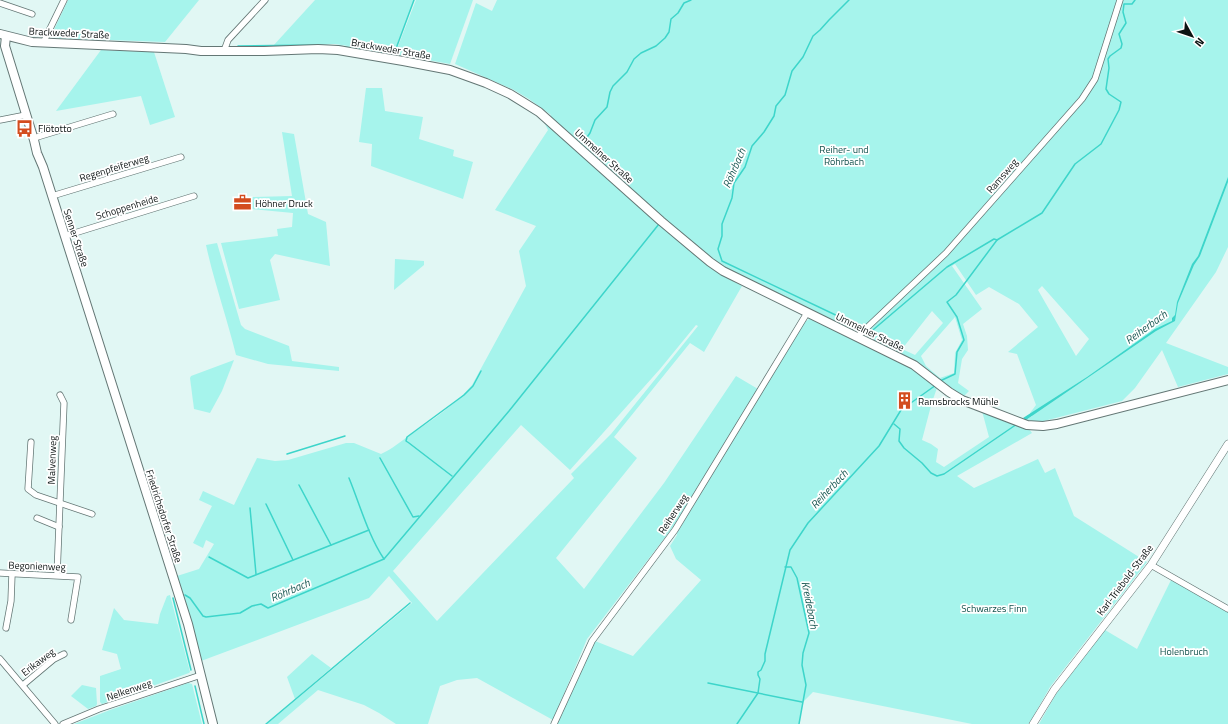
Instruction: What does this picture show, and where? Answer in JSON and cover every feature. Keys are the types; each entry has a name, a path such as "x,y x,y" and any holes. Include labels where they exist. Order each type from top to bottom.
{"main road":[{"name":"Brackweder Straße","path":"3,35 25,41 45,43 186,49 202,47 221,50 338,50 450,70 486,83 526,104 548,120"},
{"name":"Senner Straße","path":"3,35 37,153 43,167 90,315"},
{"name":"Ummelner Straße","path":"548,120 661,220 710,262 723,271 914,366 962,400 1027,425 1043,426 1057,424 1228,380"},
{"name":"Friedrichsdorfer Straße","path":"90,315 188,624 202,675 213,724"}],"street":[{"path":"45,43 45,39 64,0"},
{"path":"221,50 228,40 265,0"},
{"name":"Ramsweg","path":"857,337 946,254 1082,99 1095,79 1120,0"},
{"path":"0,3 32,14"},
{"path":"34,139 113,114"},
{"path":"0,120 26,115"},
{"name":"Regenpfeiferweg","path":"52,196 181,157"},
{"name":"Schoppenheide","path":"65,236 194,196"},
{"name":"Reiherweg","path":"554,724 592,641 675,530 807,312"},
{"name":"Malvenweg","path":"57,575 64,403 60,395"},
{"path":"31,442 28,488 31,492 92,514"},
{"name":"Karl-Triebold-Straße","path":"1033,724 1054,690 1150,565 1228,444"},
{"path":"37,518 59,527"},
{"path":"1150,565 1228,609"},
{"name":"Begonienweg","path":"0,573 78,577 71,620"},
{"path":"6,628 12,574"},
{"name":"Erikaweg","path":"23,685 54,659 64,654"},
{"name":"Erikaweg","path":"0,659 55,724"},
{"name":"Nelkenweg","path":"63,724 99,709 202,675"}],"green space":[{"path":"68,0 199,0 165,42 55,38 52,34"},
{"path":"315,0 414,0 394,53 335,44 273,46"},
{"path":"416,0 473,0 450,64 395,54"},
{"name":"Reiher- und Röhrbach","path":"497,0 1228,0 1228,247 1216,272 1166,343 1228,367 1228,374 1178,387 1162,350 1135,388 1122,401 1040,422 1026,420 1032,416 1030,413 1036,405 1017,354 1008,352 1038,327 1019,304 989,287 976,295 955,264 952,266 982,309 963,324 967,336 968,350 962,359 958,383 969,391 964,396 950,389 916,363 894,359 912,369 937,388 922,440 938,449 936,462 944,467 989,437 982,411 1029,429 1032,433 957,476 974,488 1038,459 1045,473 1055,468 1074,516 1147,562 1050,687 1029,724 972,724 813,692 803,702 799,724 557,724 595,641 633,656 701,580 676,559 670,546 804,322 808,320 813,312 737,273 731,280 742,286 704,352 690,343 614,437 637,458 556,558 584,589 664,483 736,376 758,389 673,527 587,639 553,720 477,678 457,680 440,686 428,724 396,724 364,705 318,690 278,724 267,724 412,603 389,576 369,598 201,661 192,623 177,576 199,569 214,544 206,540 203,548 193,543 212,506 199,500 203,491 234,505 257,458 275,461 288,460 346,443 354,443 381,454 392,448 458,400 472,385 526,286 519,251 536,226 495,210 548,130 545,124 551,115 514,90 455,64 476,3 492,11","holes":["1042,286 1089,339 1076,356 1038,290","932,311 943,323 915,355 902,349","955,317 962,340 955,353 954,373 940,378 926,366 921,356","696,325 698,326 611,434 571,474 574,478 437,621 393,571 521,425 570,470 660,369"]},
{"path":"101,50 154,52 175,117 150,125 141,96 56,111"},
{"path":"366,88 382,88 385,111 423,117 419,139 454,150 453,156 473,162 463,199 371,166 372,144 359,142"},
{"path":"282,132 294,134 308,214 326,222 330,266 275,254 270,260 280,300 239,309 221,243 278,236 277,229 292,227 293,213 252,209 252,197 292,196"},
{"path":"217,243 241,325 245,329 289,346 292,361 339,367 339,371 268,364 236,355 206,245"},
{"path":"395,259 424,261 424,265 394,290"},
{"path":"234,360 222,391 210,413 194,409 191,376"},
{"name":"Holenbruch","path":"1171,580 1228,612 1228,724 1039,724 1056,694 1105,630 1137,649"},
{"path":"170,595 190,672 102,704 100,702 100,676 121,669 117,654 102,650 114,608 124,620 158,624 167,596"},
{"path":"312,654 331,668 295,699 287,677"},
{"path":"188,683 192,684 202,724 74,724 110,710"},
{"path":"82,685 96,688 96,706 88,709 71,696"}],"shaded area":[{"path":"1228,177 1228,182 1200,256 1194,265 1178,303 1175,321 1156,331 1026,420 1023,418 1087,377 1155,329 1172,321 1172,318 1175,315 1177,302 1192,264 1198,256"}],"waterway":[{"path":"238,46 338,46 394,54 414,0"},
{"path":"585,140 590,133 595,120 607,107 610,92 613,86 627,72 634,59 641,53 656,46 665,38 669,32 671,19 678,13 684,3 691,0"},
{"name":"Röhrbach","path":"844,319 722,261 718,249 722,236 722,224 732,198 734,183 745,167 752,146 764,132 774,116 776,106 785,95 792,71 803,57 813,36 849,0"},
{"path":"940,381 955,374 957,352 964,340 957,317 947,302 956,295 997,240 1042,213 1075,164 1101,144 1119,110 1121,102 1109,94 1106,89 1109,68 1108,59 1121,48 1122,44 1119,34 1126,23 1123,12 1124,4 1132,4 1135,0"},
{"path":"185,595 190,598 203,616 206,617 240,613 252,606 261,604 268,608 384,559 509,411 659,224"},
{"path":"867,335 947,267 994,239 997,240"},
{"path":"452,476 406,441 407,437 464,395 473,386 481,371"},
{"name":"Reiherbach","path":"737,724 758,693 760,679 758,672 761,670 765,661 765,654 790,550 808,523 879,446 901,410 936,385"},
{"name":"Reiherbach","path":"894,424 900,429 899,441 904,448 922,463 931,473 937,476 944,474 1017,424"},
{"path":"287,454 345,436"},
{"path":"380,458 413,517 419,516"},
{"path":"349,478 369,530 384,559"},
{"path":"299,485 331,545"},
{"path":"266,504 293,560"},
{"path":"250,508 256,574"},
{"path":"209,557 248,578 369,530"},
{"name":"Kreidebach","path":"785,567 791,567 797,578 809,633 803,653 802,665 806,685 799,724"},
{"name":"Röhrbach","path":"173,598 191,670"},
{"path":"266,724 410,603"},
{"name":"Reiherbach","path":"708,683 802,702"},
{"name":"Röhrbach","path":"195,686 204,724"}],"place":[{"name":"Flötotto","path":"25,128"},
{"name":"Höhner Druck","path":"242,203"},
{"name":"Ramsbrocks Mühle","path":"905,401"}],"park label":[{"name":"Schwarzes Finn","path":"994,608"}]}
